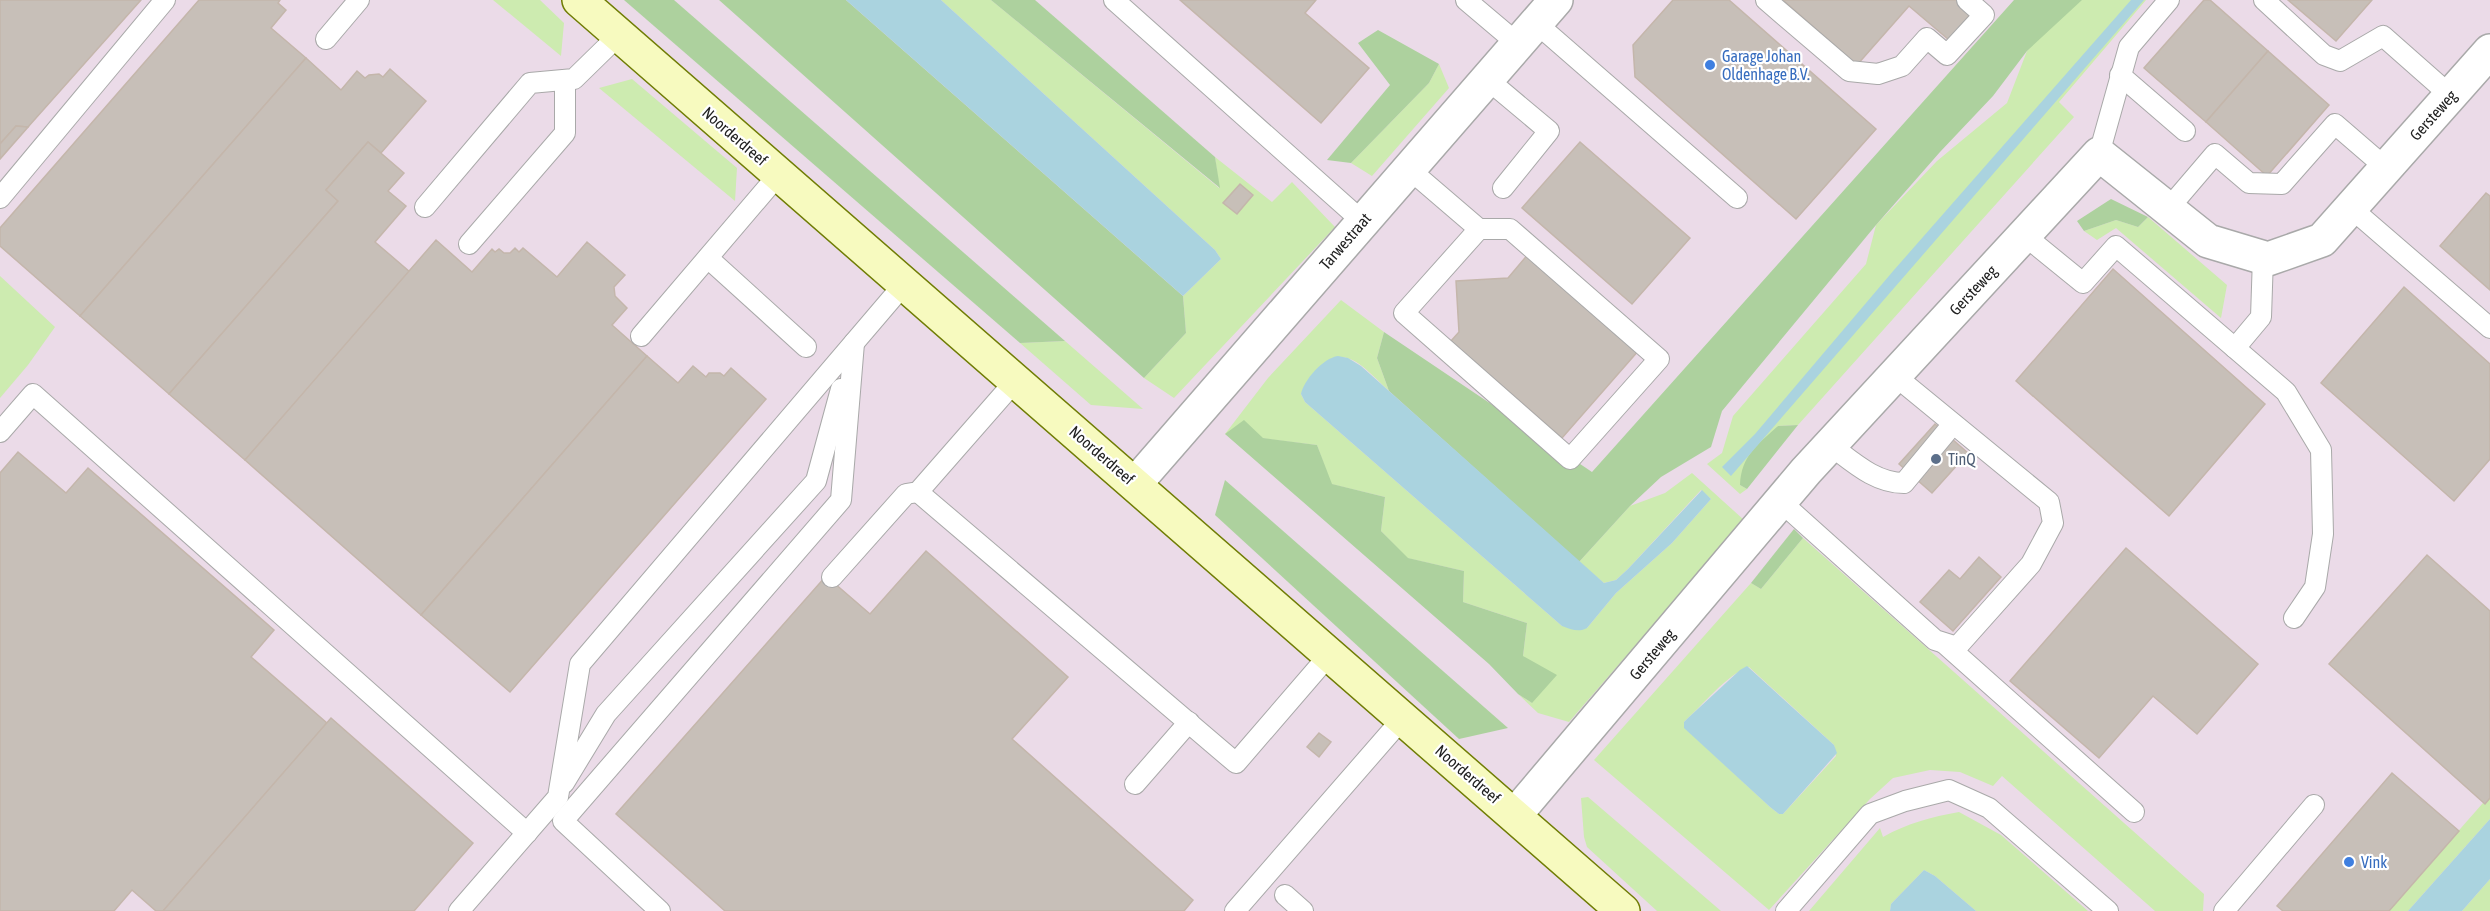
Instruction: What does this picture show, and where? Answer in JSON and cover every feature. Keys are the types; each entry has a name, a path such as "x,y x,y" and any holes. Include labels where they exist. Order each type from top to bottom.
{"street":[{"name":"Noorderdreef","path":"579,0 1623,911"},
{"name":"Tarwestraat","path":"1135,484 1536,22"},
{"name":"Gersteweg","path":"1515,815 1780,501 2099,154 2208,241 2268,259 2322,240 2488,58"}],"lane":[{"path":"0,198 165,0"},
{"path":"326,39 359,0"},
{"path":"1114,0 1362,222"},
{"path":"1466,0 1536,22 1737,198"},
{"path":"1766,0 1849,71 1878,74 1902,66 1927,38 1947,55 1984,15 1967,0"},
{"path":"2099,154 2129,47 2169,0"},
{"path":"2264,0 2324,54 2340,61 2383,36 2451,96"},
{"path":"425,207 530,83 574,79 619,35"},
{"path":"2120,75 2185,131"},
{"path":"1487,79 1549,131 1503,188"},
{"path":"470,244 565,134 565,80"},
{"path":"2168,209 2216,154 2249,183 2282,184 2335,124 2386,168"},
{"path":"1409,169 1479,229 1510,229 1659,359 1570,459 1404,314 1479,229"},
{"path":"641,336 779,174"},
{"path":"2352,208 2490,328"},
{"path":"2024,235 2083,283 2116,246 2286,392 2321,450 2324,534 2315,587 2294,618"},
{"path":"2235,348 2261,317 2263,257"},
{"path":"708,258 806,347"},
{"path":"459,911 558,797 580,664 905,284"},
{"path":"559,792 606,714 816,481 854,343"},
{"path":"660,911 564,821 841,500 854,343"},
{"path":"1780,501 1935,640 1957,647 2031,564 2053,523 2049,502 1894,375"},
{"path":"832,577 906,494 918,492 1017,380"},
{"path":"0,432 33,394 527,833"},
{"path":"1830,445 1863,469 1889,483 1905,483 1953,424"},
{"path":"918,492 1236,764 1330,654"},
{"path":"1945,644 2134,812"},
{"path":"1235,911 1403,718"},
{"path":"1135,784 1189,722"},
{"path":"1786,911 1870,814 1905,801 1949,790 1989,808 2108,911"},
{"path":"2224,911 2314,805"},
{"path":"1285,895 1303,911"}],"shaded area":[{"path":"0,0 2490,0 2490,911 0,911"}],"green space":[{"path":"493,0 540,0 564,23 561,56"},
{"path":"624,0 674,0 1065,341 1020,343"},
{"path":"719,0 846,0 1183,296 1186,333 1144,378"},
{"path":"941,0 991,0 1219,188 1215,157 1272,202 1292,182 1335,227 1174,398 1144,378 1186,333 1183,296 1221,259 1215,250"},
{"path":"991,0 1035,0 1215,157 1220,188"},
{"path":"2014,0 2082,0 2027,51 1993,96 1876,225 1722,411 1711,447 1661,477 1630,506 1579,562 1389,391 1377,358 1384,332 1592,472"},
{"path":"2071,0 2146,0 2059,102 2074,117 1798,425 1778,426 1740,485 1747,489 1740,494 1707,464 1722,453 1733,416 1866,264 1876,225 1937,161 2007,103 2027,51"},
{"path":"1378,30 1439,64 1429,83 1351,163 1327,160 1390,85 1358,43"},
{"path":"1439,64 1449,88 1372,176 1351,163 1429,83"},
{"path":"632,79 737,168 735,201 599,88"},
{"path":"2111,199 2148,217 2138,227 2116,220 2084,231 2077,221"},
{"path":"2148,217 2227,285 2221,318 2116,228 2097,240 2084,231 2116,220 2138,227"},
{"path":"0,276 55,327 28,365 0,398"},
{"path":"1341,300 1384,332 1377,358 1389,391 1354,361 1336,357 1327,362 1308,382 1301,394 1305,402 1562,626 1587,628 1616,593 1672,543 1711,499 1701,490 1628,569 1616,580 1604,583 1579,562 1630,506 1665,493 1692,473 1744,520 1569,722 1538,713 1518,694 1532,703 1523,656 1527,623 1463,602 1464,571 1407,558 1381,531 1385,497 1331,484 1317,445 1225,434 1268,378"},
{"path":"1065,341 1143,409 1091,405 1020,343"},
{"path":"1244,420 1263,438 1317,445 1332,484 1385,497 1381,531 1408,558 1464,571 1463,602 1527,623 1523,656 1557,675 1532,703 1518,694 1489,664 1225,434"},
{"path":"1798,425 1747,489 1740,485 1747,458 1757,445 1778,426"},
{"path":"1225,480 1508,728 1459,739 1215,515"},
{"path":"1794,529 1803,538 1761,589 1751,583"},
{"path":"1803,538 2204,894 2203,911 2155,911 2002,776 1993,786 1960,772 1930,770 1893,778 1870,799 1769,910 1594,760 1751,583 1761,589","holes":["1749,667 1834,745 1836,756 1783,814 1779,814 1684,727 1684,722 1732,676"]},
{"path":"2490,795 2490,819 2408,911 2388,911"},
{"path":"1588,797 1721,911 1657,911 1587,847 1581,798"},
{"path":"1959,812 2001,835 2088,911 1976,911 1935,876 1924,870 1891,904 1890,911 1809,911 1880,828 1883,837 1920,821"},
{"path":"2490,879 2490,911 2462,911"}],"water":[{"path":"846,0 941,0 1215,250 1221,259 1183,296"},
{"path":"2131,0 2144,0 1731,476 1722,467 1755,434 1894,270"},
{"path":"1338,356 1348,358 1361,366 1604,583 1616,580 1628,569 1702,490 1711,499 1672,543 1616,593 1587,628 1578,630 1562,626 1305,402 1301,394 1310,376 1320,365"},
{"path":"1747,666 1834,745 1837,753 1783,814 1779,814 1770,807 1684,728 1684,722 1688,718"},
{"path":"2490,819 2490,879 2462,911 2408,911"},
{"path":"1924,870 1935,876 1976,911 1890,911 1891,904"}],"building":[{"path":"0,0 141,0 28,127 16,126 0,144"},
{"path":"199,0 280,0 278,3 286,10 271,28 306,58 80,316 0,246 0,228"},
{"path":"1180,0 1316,0 1305,13 1369,68 1321,123"},
{"path":"1673,0 1729,0 1876,129 1796,219 1635,77 1633,45"},
{"path":"1783,0 1960,0 1973,11 1949,40 1909,6 1857,65"},
{"path":"2204,0 2210,0 2268,51 2206,122 2144,68"},
{"path":"2288,0 2372,0 2336,41"},
{"path":"2268,51 2329,105 2267,176 2206,122"},
{"path":"306,58 341,90 357,71 365,78 379,74 383,77 390,69 426,101 381,153 368,142 326,190 338,201 169,394 80,316"},
{"path":"16,126 28,127 0,159 0,144"},
{"path":"368,142 404,173 388,191 406,206 375,242 410,272 245,460 169,394 338,201 326,190"},
{"path":"1580,142 1690,238 1632,304 1522,208"},
{"path":"1240,184 1253,195 1237,214 1223,203"},
{"path":"2486,193 2490,196 2490,290 2440,246"},
{"path":"436,240 472,272 492,249 495,252 499,249 504,253 510,253 515,248 519,252 523,248 557,277 587,242 625,275 614,287 615,296 627,308 612,325 647,356 421,615 245,460"},
{"path":"1529,253 1639,350 1562,438 1451,341 1459,332 1456,281 1508,278"},
{"path":"2113,269 2265,404 2169,516 2016,381"},
{"path":"2404,287 2490,364 2490,459 2454,501 2321,383"},
{"path":"647,356 678,383 693,366 706,377 709,373 720,373 724,376 731,368 766,399 510,692 421,615"},
{"path":"1935,424 1968,453 1932,493 1899,464"},
{"path":"18,452 66,493 88,468 274,630 251,657 327,723 163,911 156,911 132,890 114,911 0,911 0,473"},
{"path":"2126,548 2258,664 2197,734 2153,696 2099,758 2010,681"},
{"path":"926,551 1068,677 1012,739 1193,900 1184,911 725,911 616,814 826,576 870,614"},
{"path":"2427,555 2490,611 2490,798 2485,804 2329,664"},
{"path":"1979,557 2001,577 1953,631 1920,602 1949,570 1960,579"},
{"path":"331,718 473,843 414,911 163,911"},
{"path":"1319,733 1331,742 1319,757 1307,747"},
{"path":"2392,773 2459,831 2389,911 2283,911 2277,906"}],"place":[{"name":"Garage Johan Oldenhage B.V.","path":"1710,65"},
{"name":"TinQ","path":"1936,459"},
{"name":"Vink","path":"2349,862"}]}
